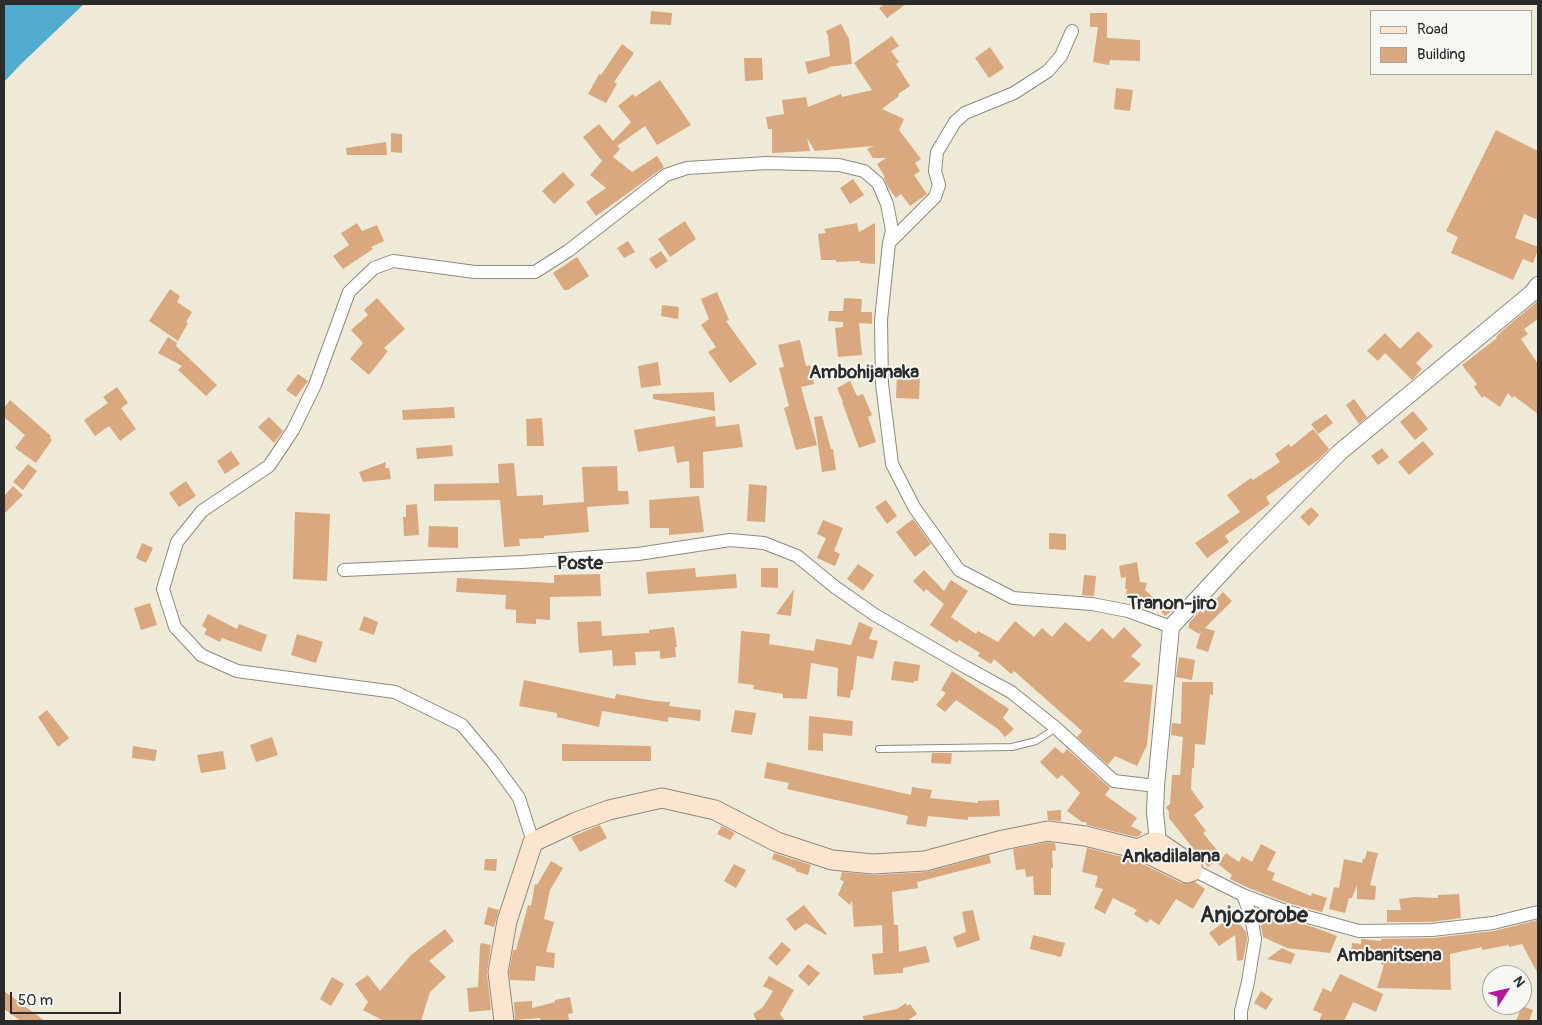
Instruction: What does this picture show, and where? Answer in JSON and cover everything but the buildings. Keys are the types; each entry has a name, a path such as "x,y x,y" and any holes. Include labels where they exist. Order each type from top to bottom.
{"main road":[{"path":"504,1021 498,972 507,921 533,842 576,822 609,810 662,798 716,810 777,842 832,860 873,864 926,861 1003,840 1048,831 1085,836 1138,850 1187,873 1191,873 1193,870 1189,863 1158,842 1150,843 1138,850"}],"street":[{"path":"889,243 935,197 939,184 935,171 937,152 954,122 965,113 1014,93 1048,70 1061,56 1072,31"},
{"path":"533,842 519,798 493,762 462,725 395,692 237,671 201,655 175,627 163,589 177,542 202,511 269,466 293,430 315,385 349,292 374,268 393,261 475,272 535,272 568,251 666,175 687,168 767,163 839,165 864,171 878,183 887,204 892,230 881,320 882,384 892,464 914,507 959,570 1013,598 1092,604 1128,611 1171,627"},
{"path":"1158,842 1155,812 1156,786 1171,627 1240,553 1340,452 1532,293 1538,285"},
{"path":"344,570 628,555 730,540 764,543 797,556 835,587 875,615 1011,692 1056,728 1114,781 1156,786"},
{"path":"1193,870 1243,895 1286,911 1359,931 1432,930 1494,922 1538,912"},
{"path":"1241,1021 1241,1011 1255,939 1251,916 1243,895"}],"lane":[{"path":"879,749 1012,747 1036,741 1056,728"}],"water":[{"path":"4,4 84,4 4,82"}],"district":[{"name":"Ambohijanaka","path":"864,373"},
{"name":"Poste","path":"580,564"},
{"name":"Tranon-jiro","path":"1172,604"},
{"name":"Ankadilalana","path":"1171,857"},
{"name":"Anjozorobe","path":"1254,916"},
{"name":"Ambanitsena","path":"1389,956"}]}
